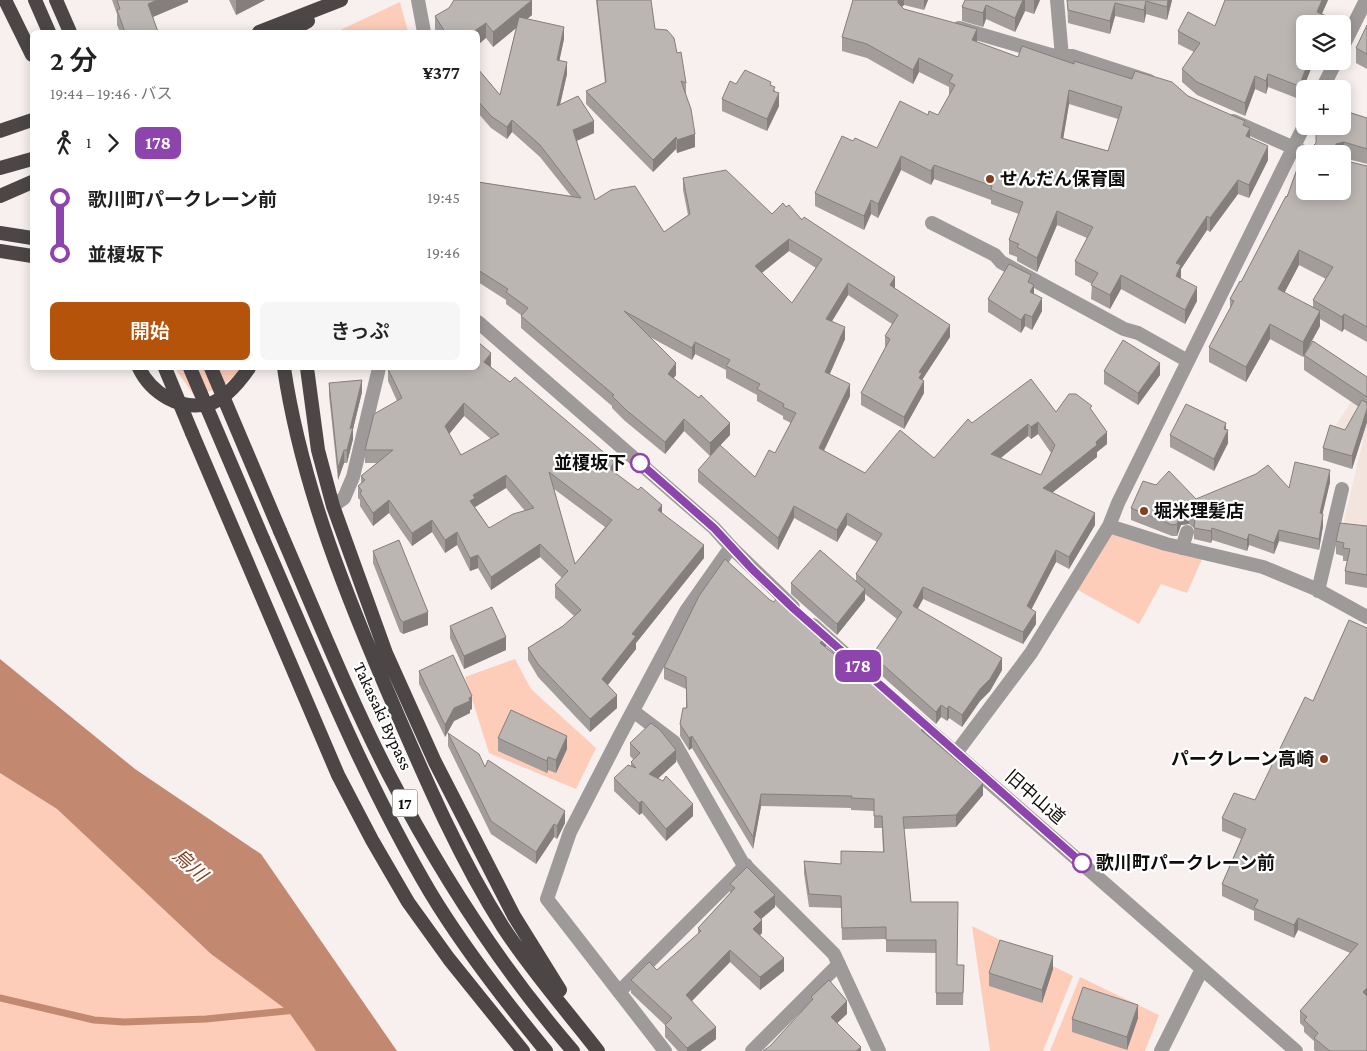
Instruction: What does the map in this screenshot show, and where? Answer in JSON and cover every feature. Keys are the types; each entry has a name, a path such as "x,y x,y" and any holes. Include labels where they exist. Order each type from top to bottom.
{"highway":[{"path":"5,0 30,51"},
{"path":"35,0 48,30"},
{"path":"56,0 69,30"},
{"path":"265,30 342,0"},
{"path":"291,30 342,0"},
{"path":"0,131 30,121"},
{"path":"0,168 30,160"},
{"path":"0,196 30,183"},
{"path":"0,233 30,238"},
{"path":"0,251 30,256"},
{"path":"140,370 155,391 166,398 183,404 210,404 228,392 248,370"},
{"path":"166,370 338,775 372,840 408,902 449,960 523,1051"},
{"name":"17","path":"191,370 344,724 397,833 431,893 468,948 546,1051"},
{"name":"Takasaki Bypass","path":"212,370 280,530 388,773 455,888 531,999 573,1051"},
{"path":"284,370 296,437 322,527 420,769 460,849 503,927 598,1051"},
{"path":"307,370 318,450 333,506 386,653 435,762 514,916 598,1051"}],"street":[{"path":"418,0 424,30"},
{"path":"1057,0 1062,57"},
{"path":"1351,30 1366,0"},
{"path":"948,25 1062,57 1072,56 1164,86"},
{"path":"1218,114 1296,149"},
{"path":"956,753 1030,653 1109,526 1118,503 1300,135"},
{"path":"932,223 995,255 1001,262 1115,324 1138,333 1188,361"},
{"path":"480,324 714,528 752,569 883,688"},
{"path":"333,506 344,498 353,477 379,370"},
{"path":"1318,590 1342,489"},
{"path":"1109,526 1182,548 1263,567 1318,590 1367,617"},
{"path":"1182,548 1187,532"},
{"path":"665,1051 547,899 570,832 633,711 686,611 731,547"},
{"name":"旧中山道","path":"898,702 1296,1051"},
{"path":"633,711 674,742 746,865 834,954 879,1051"},
{"path":"619,992 746,865"},
{"path":"752,1051 839,964"},
{"path":"1161,1051 1202,969"}],"shaded area":[{"path":"400,2 407,30 340,30"},
{"path":"176,370 239,370 220,387 200,394 193,394"},
{"path":"1367,378 1367,532 1342,529 1363,441 1332,431"},
{"path":"1112,531 1203,557 1187,593 1161,584 1139,624 1076,589"},
{"path":"515,659 531,689 596,748 576,789 489,753 465,677"},
{"path":"0,773 57,809 211,954 288,1011 316,1051 0,1051"},
{"path":"972,926 1073,976 1043,1051 990,1051"},
{"path":"1080,977 1159,1015 1145,1051 1050,1051"}],"water":[{"name":"烏川","path":"0,659 135,769 261,854 397,1051 316,1051 288,1011 211,954 57,809 0,773"}],"building":[{"path":"117,0 157,0 148,4 157,30 124,30 117,10 120,9"},
{"path":"454,0 532,0 493,32 486,23 476,30 444,30 435,16 449,8"},
{"path":"597,0 651,0 655,29 667,30 674,38 677,53 681,52 686,83 681,81 691,109 695,134 677,140 676,137 653,160 586,91 606,82"},
{"path":"853,0 898,0 898,3 904,9 977,29 972,40 1018,57 1022,46 1074,64 1074,61 1132,79 1135,71 1172,82 1188,96 1245,121 1243,125 1250,128 1246,136 1268,146 1249,185 1238,180 1210,218 1207,216 1176,263 1181,265 1176,276 1197,287 1185,310 1121,275 1110,295 1091,285 1098,273 1075,261 1093,227 1057,211 1037,258 1017,247 1019,244 1009,240 1023,202 991,190 992,186 934,165 931,171 901,156 878,204 871,200 864,216 815,193 842,136 853,141 855,138 877,148 900,101 928,115 929,111 938,115 955,85 949,82 953,75 919,58 913,70 867,44 842,37","holes":["1069,90 1122,107 1108,151 1061,138"]},
{"path":"965,0 1023,0 1015,18 986,5 983,13 962,7"},
{"path":"1067,0 1168,0 1167,7 1146,1 1144,10 1115,3 1110,21 1068,10"},
{"path":"1225,0 1322,0 1317,12 1324,15 1296,15 1296,70 1305,70 1301,80 1296,80 1296,85 1268,74 1266,81 1255,76 1245,103 1197,82 1182,69 1200,43 1178,31 1188,12 1215,26"},
{"path":"519,17 564,27 557,60 567,62 557,106 578,96 594,121 573,130 595,200 611,190 635,186 664,232 690,214 683,178 726,170 772,214 783,203 786,207 789,205 802,220 804,217 895,277 890,285 950,325 919,372 922,373 919,378 924,381 904,417 861,393 890,339 885,336 898,315 848,283 826,319 845,327 825,372 850,384 819,448 865,473 900,430 934,458 968,419 972,423 1031,379 1056,412 1069,394 1076,394 1092,406 1090,408 1107,432 1096,442 1097,445 1043,488 1095,513 1069,557 1056,550 1027,606 1036,612 1023,632 923,587 913,606 1002,658 990,679 980,689 962,715 949,706 947,709 941,705 936,712 872,655 902,612 856,574 882,534 847,513 837,530 794,506 778,538 698,470 720,445 755,477 769,450 775,453 796,413 783,407 784,404 757,389 760,384 726,366 730,360 695,342 692,348 624,311 676,363 668,374 699,398 701,395 730,423 710,443 684,419 665,442 625,409 612,396 614,395 521,316 528,308 506,292 508,289 480,271 480,182 581,198 540,145 512,120 507,127 491,116 480,103 480,71 500,95","holes":["789,239 822,259 792,303 755,266","1038,422 1055,445 1041,475 991,454 1028,424 1031,427"]},
{"path":"1367,25 1367,54 1356,48"},
{"path":"745,70 771,82 770,85 775,87 773,91 779,93 767,119 722,99 730,81 736,84"},
{"path":"1351,113 1367,118 1367,149 1344,142 1336,145 1314,145 1316,143 1316,135 1351,135"},
{"path":"1351,162 1367,166 1367,327 1344,314 1342,317 1313,300 1333,267 1299,250 1278,289 1320,311 1303,342 1270,324 1246,367 1209,347 1234,301 1230,299 1287,197 1296,172 1296,200 1351,200"},
{"path":"1009,264 1031,275 1028,282 1034,285 1030,292 1042,298 1032,317 1025,314 1021,320 988,299"},
{"path":"1123,340 1160,363 1138,393 1104,371"},
{"path":"1313,341 1367,377 1367,397 1304,355"},
{"path":"480,344 491,353 484,362 510,382 515,377 608,456 614,462 610,469 638,490 641,487 662,505 658,510 704,545 632,634 636,636 602,679 617,695 590,719 538,664 528,648 563,626 581,610 555,585 568,571 540,544 491,577 478,555 470,558 457,532 445,540 432,520 412,533 389,500 373,513 360,493 362,491 358,486 365,480 361,476 393,450 365,450 374,414 402,398 388,370 480,370","holes":["464,403 499,434 461,455 445,426","549,472 612,520 575,564","506,475 534,508 513,514 489,528 470,501 475,498 473,495"]},
{"path":"362,380 347,450 344,450 338,468 329,383"},
{"path":"1362,400 1367,403 1367,409 1352,456 1323,448 1330,425 1345,430"},
{"path":"1186,404 1226,423 1224,429 1228,430 1214,459 1170,435"},
{"path":"1295,462 1330,470 1320,513 1323,514 1319,539 1279,530 1274,543 1249,534 1247,540 1212,528 1211,531 1194,528 1195,518 1189,512 1181,514 1177,524 1172,525 1131,508 1143,481 1156,485 1169,471 1196,499 1256,474 1268,465 1289,488"},
{"path":"1340,523 1367,526 1367,575 1345,571 1350,549 1343,548 1344,543 1336,541"},
{"path":"399,540 428,612 403,622 400,619 373,551"},
{"path":"820,550 865,589 837,624 791,583"},
{"path":"725,559 770,600 774,602 779,595 826,636 820,643 859,673 862,669 925,726 921,730 983,783 956,815 903,817 911,902 958,902 957,965 964,965 963,993 936,993 936,940 886,940 886,927 842,928 841,896 809,894 804,861 841,864 841,851 884,852 882,816 874,816 874,799 851,798 852,796 761,794 753,837 692,736 689,738 680,724 683,708 687,708 686,677 664,667 699,596"},
{"path":"492,607 506,637 464,656 450,626"},
{"name":"パークレーン高崎","path":"1349,620 1367,628 1367,988 1363,992 1367,996 1367,1051 1330,1051 1314,1038 1318,1033 1304,1020 1307,1017 1300,1011 1358,944 1298,918 1294,925 1254,908 1258,900 1222,884 1246,829 1222,818 1234,793 1255,800 1305,697 1313,701"},
{"path":"453,655 472,696 469,698 470,701 454,708 445,725 419,671"},
{"path":"511,710 567,736 556,760 548,757 547,761 498,738"},
{"path":"651,723 660,730 676,750 649,774 663,781 666,776 693,804 666,829 642,801 639,803 614,778 628,765 636,768 631,762 640,753 630,743"},
{"path":"448,733 479,754 485,767 488,760 565,811 557,826 554,824 536,852 491,821"},
{"path":"747,867 775,895 754,912 762,920 753,929 784,958 760,977 730,950 686,995 716,1027 687,1048 665,1025 672,1018 631,980 649,962 657,970 701,931 698,928 735,888 730,884"},
{"path":"1000,940 1053,956 1042,990 989,973"},
{"path":"829,980 847,1001 831,1017 861,1047 856,1051 763,1051 770,1046 813,999 811,997"},
{"path":"1083,987 1138,1005 1127,1037 1072,1019"}],"waterway":[{"path":"0,998 94,1020 124,1022 206,1019 296,1010"}],"bus line":[{"name":"178","path":"640,463 714,528 752,569 794,609 1082,863"}],"place":[{"name":"せんだん保育園","path":"990,179"},
{"name":"並榎坂下","path":"640,463"},
{"name":"堀米理髪店","path":"1144,511"},
{"name":"パークレーン高崎","path":"1324,759"},
{"name":"歌川町パークレーン前","path":"1082,863"}]}
